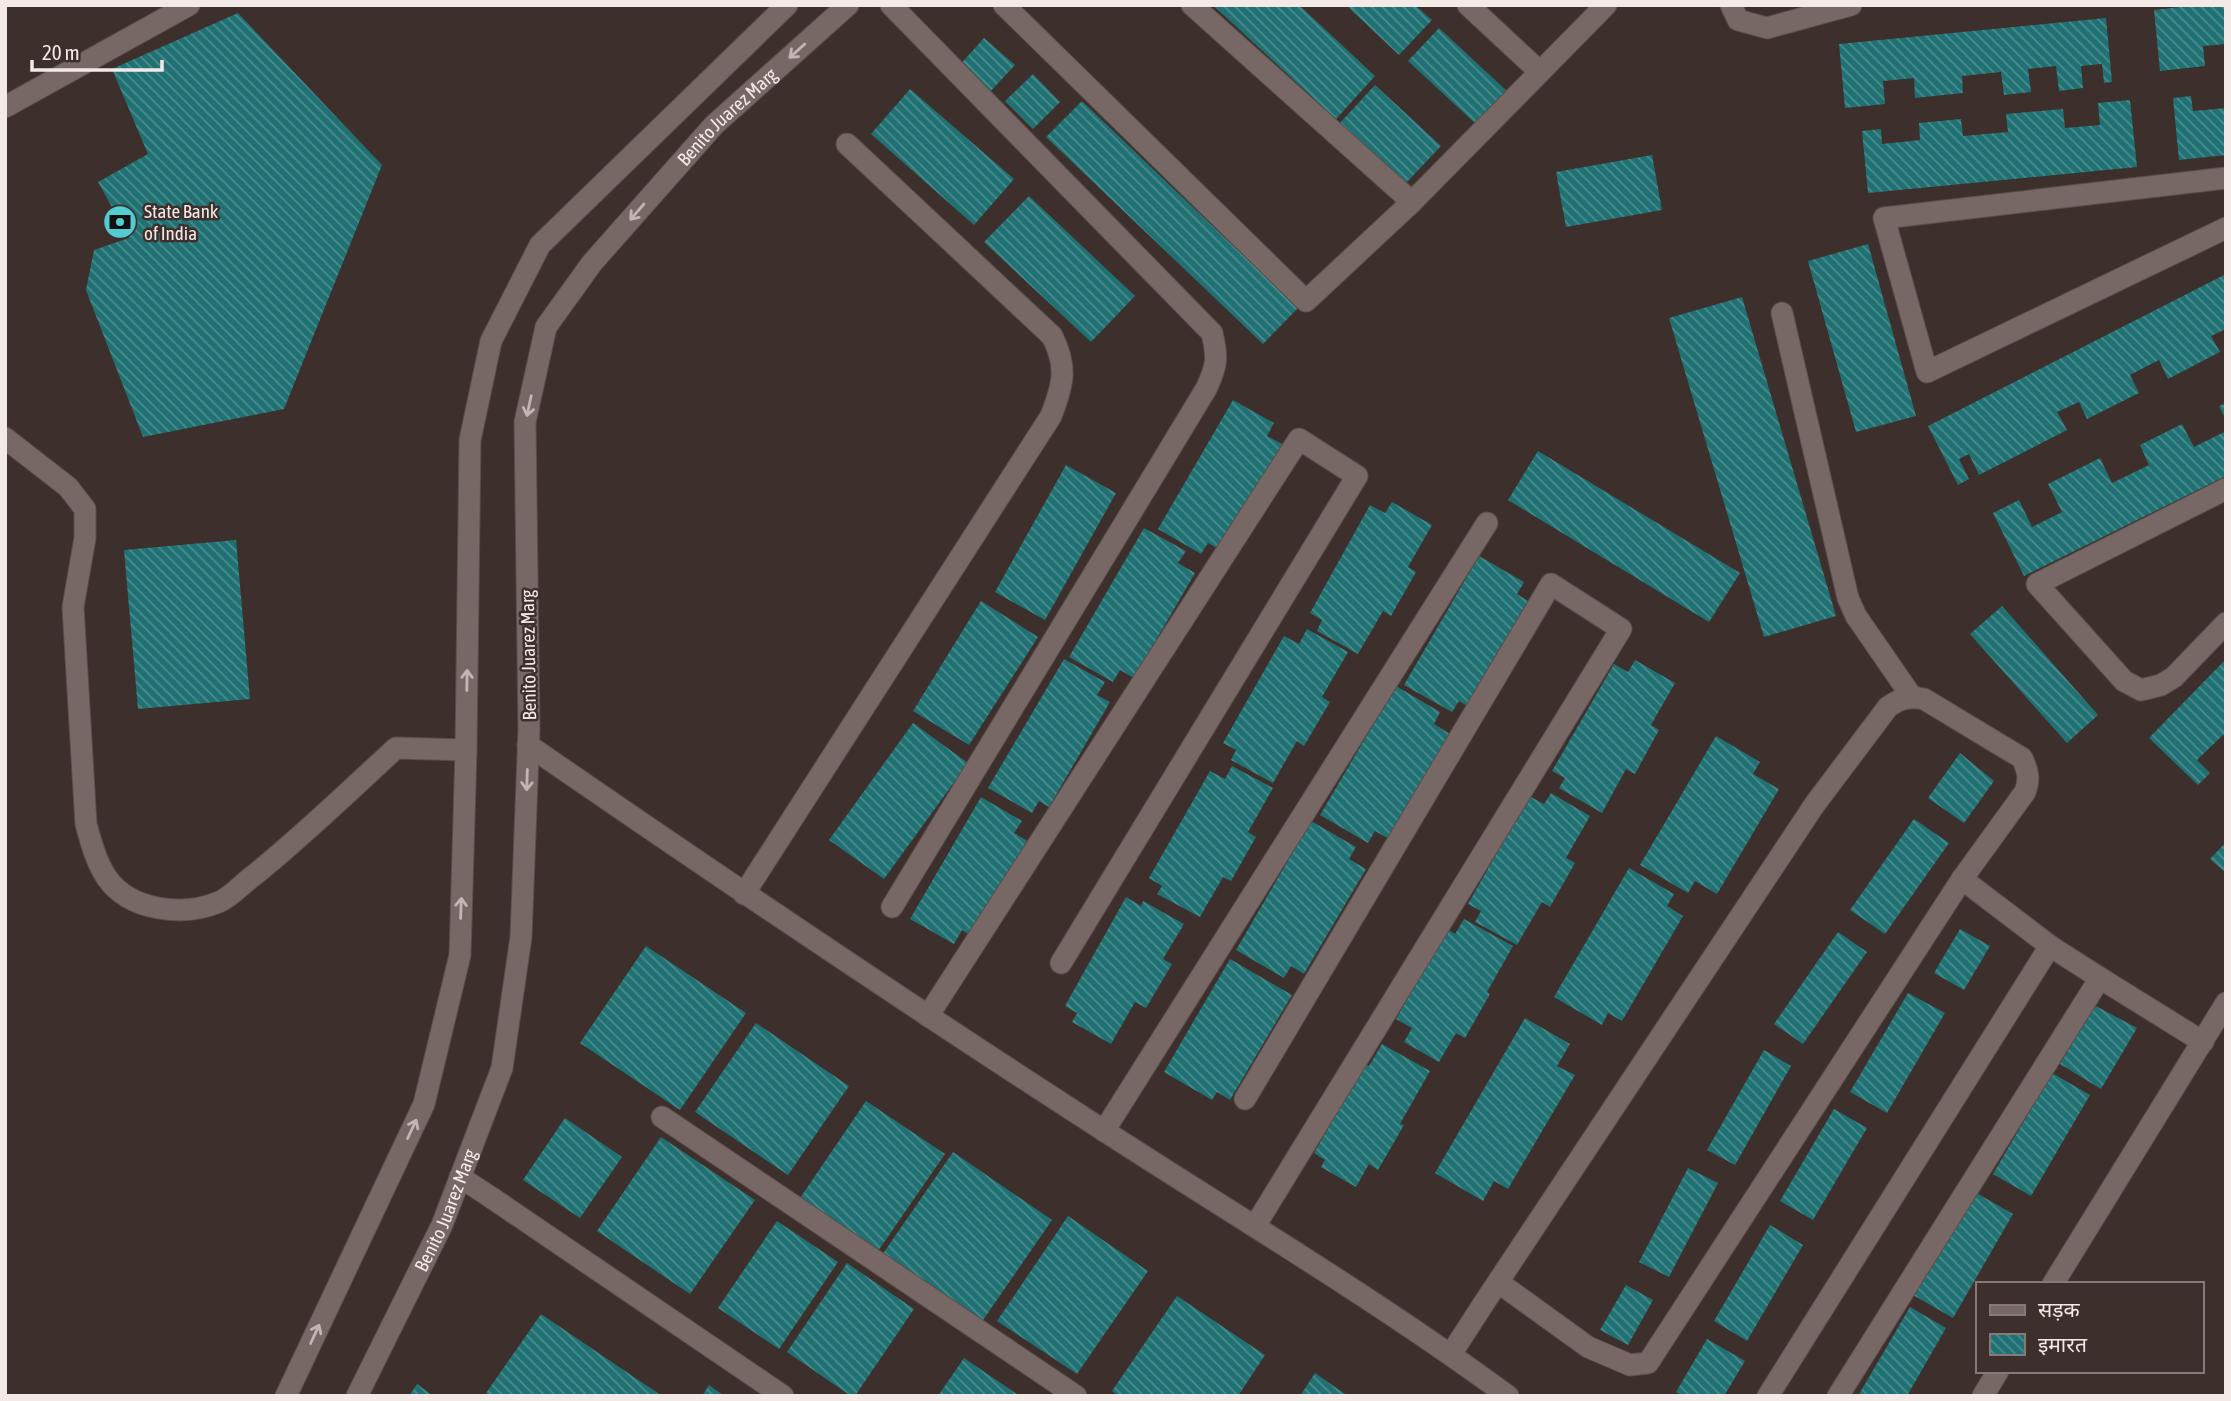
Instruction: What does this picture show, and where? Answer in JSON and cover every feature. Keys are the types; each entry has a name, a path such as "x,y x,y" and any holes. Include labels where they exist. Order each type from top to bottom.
{"street":[{"path":"5,107 188,5"},
{"name":"Benito Juarez Marg","path":"286,1396 424,1104 460,955 470,440 491,341 540,245 787,5"},
{"name":"Benito Juarez Marg","path":"356,1396 442,1225 502,1068 521,937 528,746 525,422 546,327 592,263 714,125 848,5"},
{"path":"891,5 1212,334 1217,351 1217,367 1206,389 892,907"},
{"path":"1004,5 1306,300 1412,202 1606,5"},
{"path":"1192,5 1412,202"},
{"path":"1468,5 1540,72"},
{"path":"1731,5 1738,20 1768,27 1851,5"},
{"path":"744,894 1051,416 1063,373 1060,353 1052,336 847,144"},
{"path":"2226,178 1884,218 1927,372 2226,228"},
{"path":"1782,313 1848,598 1856,617 1912,697"},
{"path":"5,438 68,487 85,509 85,538 73,607 86,824 94,853 107,878 122,894 156,909 188,909 220,902 284,850 396,748 466,750"},
{"path":"928,1016 1299,439 1357,476 1061,962"},
{"path":"2226,489 2038,583 2124,681 2141,690 2161,685 2174,677 2226,623"},
{"path":"1104,1131 1487,523"},
{"path":"1245,1099 1551,583 1621,629 1255,1226"},
{"path":"1451,1354 1498,1282 1815,804 1888,708 1899,700 1912,697 1924,699 2022,758 2028,771 2029,783 2025,792 1962,879 1648,1363 1630,1365 1588,1347 1498,1282"},
{"path":"528,746 928,1016 1350,1286 1508,1396"},
{"path":"1962,879 2050,946 2203,1042"},
{"path":"1768,1396 2050,946"},
{"path":"1838,1396 2100,978"},
{"path":"2054,1282 2226,1003"},
{"path":"662,1117 1076,1396"},
{"path":"460,1177 783,1396"},
{"path":"1983,1396 1997,1373"}],"building":[{"path":"1299,5 1375,76 1336,119 1215,7"},
{"path":"1346,5 1415,5 1432,20 1399,55"},
{"path":"2226,5 2226,44 2203,46 2205,66 2160,71 2154,10"},
{"path":"238,13 382,165 284,409 143,437 86,290 94,250 129,238 98,182 148,154 112,69"},
{"path":"2106,18 2112,82 2104,83 2102,64 2081,66 2083,88 2059,91 2056,66 2028,69 2031,92 2004,95 2001,72 1962,76 1963,93 1915,98 1914,78 1883,81 1885,104 1845,108 1839,44"},
{"path":"1439,28 1509,93 1478,126 1408,61"},
{"path":"984,38 1015,65 988,94 958,67"},
{"path":"1033,74 1060,102 1033,129 1005,101"},
{"path":"1375,85 1441,146 1405,184 1339,124"},
{"path":"910,89 1014,179 974,225 871,134"},
{"path":"2191,96 2193,111 2226,108 2226,155 2179,160 2173,98"},
{"path":"2130,100 2137,167 1868,193 1862,131 1881,129 1882,144 1920,140 1919,123 1961,119 1963,136 2008,132 2006,114 2063,109 2065,128 2100,125 2098,103"},
{"path":"1082,101 1298,308 1263,344 1046,137"},
{"path":"1652,155 1662,210 1566,227 1556,172"},
{"path":"1029,196 1135,296 1091,342 984,242"},
{"path":"1868,244 1916,416 1856,432 1808,261"},
{"path":"2226,274 2226,329 2211,336 2220,352 2168,379 2159,360 2130,375 2139,393 2087,419 2079,402 2057,412 2067,430 1979,475 1969,454 1959,459 1969,479 1958,485 1928,426"},
{"path":"1742,297 1836,616 1764,637 1669,318"},
{"path":"1233,400 1274,423 1267,436 1284,445 1222,551 1208,543 1201,554 1158,529"},
{"path":"2226,403 2226,420 2219,406"},
{"path":"2182,424 2194,447 2226,431 2226,476 2024,576 1993,513 2019,500 2032,527 2062,512 2048,484 2100,458 2112,483 2149,465 2140,445"},
{"path":"1538,451 1740,573 1709,622 1508,500"},
{"path":"1066,465 1116,493 1045,620 995,592"},
{"path":"1392,502 1432,525 1408,567 1416,572 1391,616 1383,611 1358,654 1317,631 1322,620 1310,613 1370,505 1385,513"},
{"path":"1144,528 1186,551 1178,563 1195,573 1134,678 1120,670 1113,682 1069,657"},
{"path":"236,540 250,699 138,709 124,550"},
{"path":"1479,556 1524,582 1517,594 1533,604 1472,709 1459,701 1452,712 1404,685"},
{"path":"981,601 1038,637 969,745 913,711"},
{"path":"2002,606 2098,715 2067,743 1970,634"},
{"path":"1307,629 1348,652 1322,697 1330,702 1304,746 1297,741 1273,783 1231,760 1236,750 1223,743 1284,636 1299,644"},
{"path":"1064,659 1105,682 1097,695 1110,702 1049,807 1039,801 1032,813 988,788"},
{"path":"2226,659 2226,737 2223,735 2197,760 2210,773 2198,785 2149,738"},
{"path":"1635,660 1675,683 1651,725 1659,730 1635,774 1626,769 1602,813 1559,788 1565,778 1552,771 1614,664 1628,672"},
{"path":"1396,686 1440,712 1434,724 1450,734 1389,839 1375,831 1368,843 1320,815"},
{"path":"913,723 968,763 884,879 829,840"},
{"path":"1716,736 1760,762 1753,774 1779,789 1717,894 1695,881 1688,893 1640,865"},
{"path":"1960,753 1994,781 1964,823 1928,798"},
{"path":"1232,766 1273,788 1248,832 1256,837 1231,881 1223,877 1200,917 1157,894 1162,886 1149,878 1210,771 1225,779"},
{"path":"1551,793 1590,816 1566,858 1575,863 1550,907 1542,902 1517,945 1475,922 1481,911 1468,904 1529,796 1544,804"},
{"path":"981,797 1022,821 1014,833 1031,843 975,938 962,930 954,944 910,919"},
{"path":"1914,819 1949,843 1885,934 1850,910"},
{"path":"1311,821 1356,847 1349,859 1366,869 1304,974 1291,966 1284,978 1236,950"},
{"path":"2226,842 2226,873 2210,859"},
{"path":"1629,868 1674,894 1667,906 1683,916 1622,1021 1608,1013 1602,1025 1554,997"},
{"path":"1126,897 1141,906 1143,901 1184,924 1163,959 1172,964 1146,1008 1135,1002 1111,1044 1072,1022 1077,1013 1065,1006"},
{"path":"1464,919 1513,946 1465,1038 1456,1033 1439,1062 1404,1042 1412,1028 1396,1019 1447,929 1455,934"},
{"path":"1960,929 1990,946 1964,990 1934,973"},
{"path":"1838,932 1867,952 1803,1044 1774,1024"},
{"path":"646,946 746,1013 680,1110 580,1043"},
{"path":"1230,959 1292,995 1230,1100 1217,1092 1212,1100 1164,1072"},
{"path":"1908,993 1945,1013 1887,1113 1850,1092"},
{"path":"2094,1005 2137,1028 2101,1089 2060,1064"},
{"path":"1525,1018 1570,1044 1557,1066 1575,1075 1508,1189 1494,1181 1483,1201 1435,1173"},
{"path":"756,1023 849,1086 788,1175 695,1112"},
{"path":"1382,1044 1430,1071 1378,1170 1369,1164 1356,1187 1321,1167 1325,1160 1314,1153 1365,1064 1369,1066"},
{"path":"1764,1050 1791,1066 1735,1165 1707,1150"},
{"path":"2052,1073 2090,1095 2031,1196 1993,1174"},
{"path":"866,1101 945,1154 878,1251 800,1198"},
{"path":"1834,1109 1867,1128 1813,1220 1780,1201"},
{"path":"565,1118 622,1157 580,1218 523,1180"},
{"path":"661,1137 755,1200 690,1294 597,1231"},
{"path":"953,1152 1052,1220 979,1326 880,1258"},
{"path":"1688,1168 1718,1183 1669,1277 1639,1262"},
{"path":"1973,1191 2013,1214 1953,1318 1913,1295"},
{"path":"1068,1216 1148,1271 1077,1374 997,1321"},
{"path":"777,1221 838,1262 779,1349 718,1308"},
{"path":"1770,1225 1803,1245 1747,1341 1714,1321"},
{"path":"847,1263 914,1309 855,1396 851,1396 787,1352"},
{"path":"1626,1285 1653,1300 1628,1345 1600,1330"},
{"path":"1177,1296 1265,1355 1238,1396 1119,1396 1112,1391"},
{"path":"1910,1307 1946,1328 1907,1396 1858,1396"},
{"path":"541,1314 662,1396 490,1396 486,1393"},
{"path":"1707,1339 1745,1361 1724,1396 1683,1396 1676,1392"},
{"path":"964,1358 1020,1396 938,1396"},
{"path":"1315,1373 1348,1396 1300,1396"},
{"path":"417,1384 433,1396 409,1396"},
{"path":"709,1385 724,1396 702,1396"}],"place":[{"name":"State Bank of India","path":"120,222"}]}
